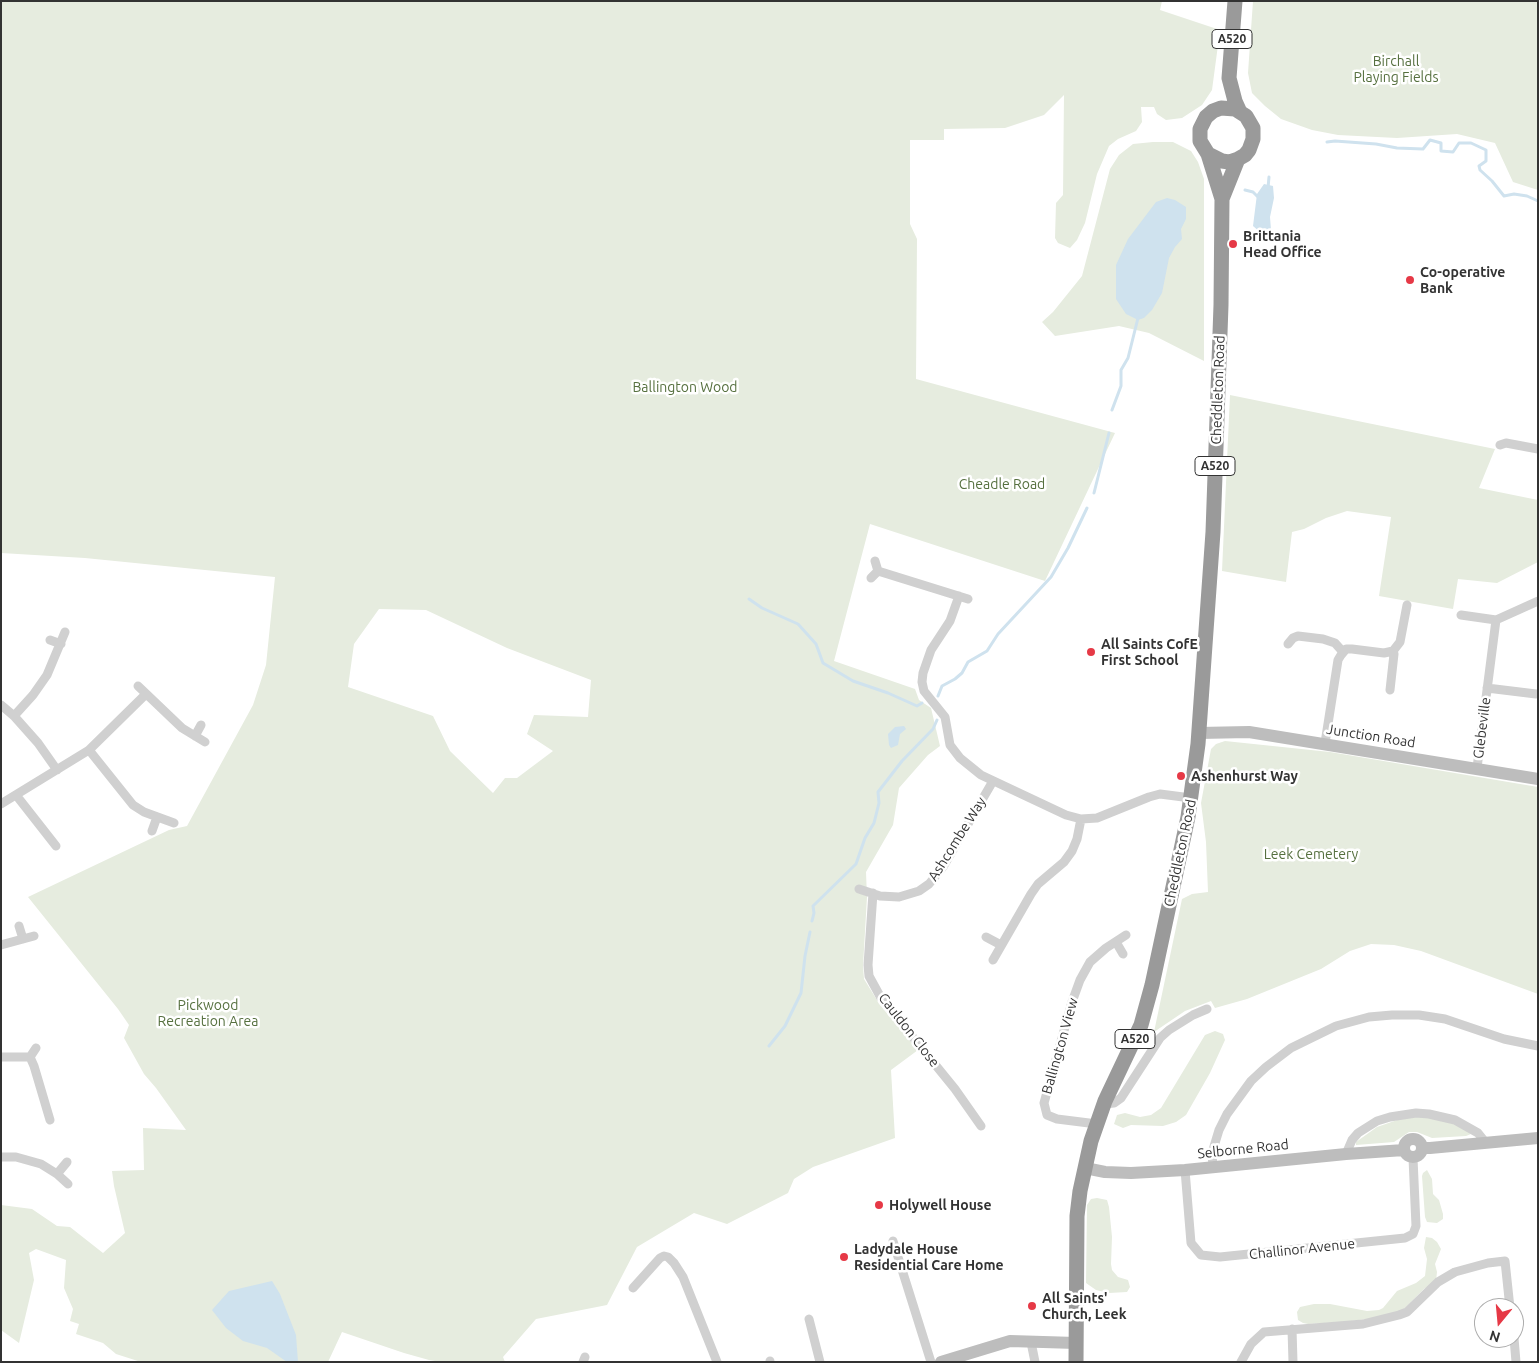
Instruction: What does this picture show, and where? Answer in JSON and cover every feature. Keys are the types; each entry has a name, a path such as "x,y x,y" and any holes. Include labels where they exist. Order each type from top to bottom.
{"highway":[{"name":"Cheddleton Road","path":"1222,199 1238,159 1249,150 1254,134 1250,121 1240,112 1229,78 1235,1"},
{"name":"Cheddleton Road","path":"1076,1343 1080,1191 1104,1104 1141,1025 1154,976 1191,798 1198,733 1213,532 1221,319 1222,199 1208,154 1200,141 1200,129 1206,117 1213,111 1229,78"},
{"path":"1213,111 1227,108 1240,112"},
{"path":"1208,154 1222,161 1238,159"},
{"name":"A520","path":"1076,1343 1076,1362"}],"street":[{"path":"1500,445 1506,443 1538,449"},
{"path":"875,561 878,571"},
{"path":"871,578 878,571"},
{"path":"878,571 968,599"},
{"path":"959,596 950,621 931,650 922,682 924,692 945,717 950,745 960,758 981,775 1066,815 1081,819 1097,818 1160,794 1191,798"},
{"path":"1461,615 1496,620 1538,601"},
{"path":"1325,743 1338,660 1343,652 1352,649 1384,653 1393,651 1400,642 1407,605"},
{"name":"Glebeville","path":"1477,768 1496,620"},
{"path":"14,716 41,684 65,632"},
{"path":"1288,644 1293,638 1298,636 1323,639 1335,643 1343,652"},
{"path":"50,640 61,644"},
{"path":"1390,690 1393,651"},
{"path":"138,686 182,728 205,742"},
{"name":"Glebeville","path":"1487,688 1536,694"},
{"path":"1,804 90,750 146,694"},
{"path":"1,705 14,716 38,743 57,770"},
{"path":"195,736 201,725"},
{"name":"Junction Road","path":"1198,733 1249,732 1538,779"},
{"path":"90,750 133,805 144,812 174,824"},
{"name":"Ashcombe Way","path":"859,888 873,894 891,897 907,896 929,884 942,867 993,781"},
{"path":"16,795 56,846"},
{"path":"152,831 157,817"},
{"path":"992,960 1034,889 1064,862 1072,850 1077,839 1081,819"},
{"path":"49,837 58,830"},
{"name":"Cauldon Close","path":"873,894 868,965 869,976 881,998 955,1089 981,1126"},
{"path":"19,926 23,939"},
{"path":"1,946 34,936"},
{"name":"Ballington View","path":"1097,1124 1057,1119 1047,1114 1044,1103 1066,1020 1080,980 1090,962 1106,948 1126,936"},
{"path":"986,937 1001,945"},
{"path":"1116,942 1124,954"},
{"path":"1104,1104 1114,1103 1121,1098 1160,1038 1193,1015 1207,1009"},
{"path":"1213,1168 1212,1154 1219,1130 1227,1114 1251,1081 1291,1048 1336,1026 1369,1017 1419,1015 1445,1019 1504,1039 1538,1046"},
{"path":"30,1057 36,1048"},
{"path":"1,1057 30,1057"},
{"path":"30,1057 34,1066 45,1115"},
{"path":"1346,1154 1352,1140 1377,1121 1390,1117 1416,1114 1435,1115 1455,1120 1478,1133 1486,1143 1538,1138"},
{"name":"Selborne Road","path":"1085,1168 1113,1173 1185,1170 1346,1154 1408,1154 1407,1141 1413,1139 1421,1142 1423,1148 1486,1143"},
{"name":"Challinor Avenue","path":"1185,1170 1191,1243 1201,1255 1220,1257 1396,1239 1413,1234 1416,1226 1408,1154"},
{"path":"1,1157 16,1157 41,1164 68,1184"},
{"path":"57,1174 67,1162"},
{"path":"893,1241 931,1362"},
{"path":"633,1288 654,1262 660,1258 668,1257 674,1262 683,1277 717,1362"},
{"path":"1241,1362 1245,1352 1259,1335 1271,1331 1363,1324 1387,1319 1406,1312 1438,1282 1465,1268 1505,1261 1509,1298"},
{"path":"809,1319 820,1362"},
{"path":"1292,1329 1293,1362"},
{"path":"941,1362 973,1357 1010,1341 1076,1343"},
{"path":"1031,1342 1035,1362"},
{"path":"1515,1348 1516,1362"}],"green space":[{"path":"1,1 1162,1 1160,10 1220,30 1212,90 1202,105 1182,118 1166,120 1157,114 1154,107 1141,107 1142,122 1136,131 1118,139 1109,146 1097,174 1085,223 1077,240 1070,248 1058,243 1055,238 1056,203 1063,195 1064,95 1044,115 1005,128 944,129 944,140 910,140 910,224 917,239 916,379 1115,433 1045,581 870,524 834,661 915,689 919,700 931,708 940,746 928,755 899,788 893,825 866,872 864,979 880,1005 918,1050 891,1070 895,1138 813,1167 794,1179 788,1193 727,1224 694,1213 637,1247 607,1305 536,1319 503,1357 505,1362 441,1362 429,1360 342,1332 328,1362 141,1362 116,1354 103,1343 76,1334 79,1324 70,1321 73,1309 64,1288 66,1260 36,1249 29,1253 34,1280 19,1343 1,1330 1,1205 32,1209 57,1226 70,1227 103,1253 125,1233 112,1171 144,1170 143,1128 186,1130 144,1074 124,1038 129,1025 28,897 169,830 187,826 253,705 266,665 275,577 85,558 1,553","holes":["379,609 426,610 507,648 591,680 588,717 534,715 527,734 553,751 517,778 505,778 493,793 450,751 433,716 348,687 354,644"]},
{"name":"Birchall Playing Fields","path":"1253,1 1538,1 1538,190 1513,182 1495,143 1457,134 1397,138 1338,135 1312,130 1281,119 1252,93 1248,73"},
{"path":"1173,142 1191,151 1198,162 1204,179 1204,361 1149,333 1119,326 1055,336 1042,322 1053,312 1082,276 1110,169 1119,155 1133,144"},
{"path":"1230,395 1495,449 1479,488 1538,500 1538,562 1497,583 1458,579 1453,609 1379,596 1391,517 1347,511 1292,532 1286,582 1222,571"},
{"name":"Leek Cemetery","path":"1225,741 1330,752 1538,787 1538,994 1421,951 1394,945 1371,944 1350,951 1321,969 1247,999 1215,1008 1211,1001 1185,1011 1154,1032 1182,899 1192,894 1208,892 1206,842 1201,803 1211,749 1216,744"},
{"path":"1215,1031 1223,1034 1225,1040 1210,1073 1186,1115 1176,1122 1163,1126 1131,1125 1123,1128 1114,1124 1117,1115 1125,1113 1140,1117 1151,1115 1161,1108 1205,1035"},
{"path":"1431,1117 1460,1126 1471,1134 1432,1138 1417,1132 1409,1132 1394,1142 1356,1145 1356,1142 1377,1127 1403,1118"},
{"path":"1427,1170 1432,1179 1433,1194 1439,1200 1443,1214 1443,1219 1437,1223 1427,1222 1425,1217 1422,1176"},
{"path":"1091,1199 1107,1200 1112,1237 1112,1270 1118,1277 1128,1280 1130,1287 1127,1292 1109,1293 1096,1290 1086,1283 1087,1205"},
{"path":"1426,1237 1432,1238 1437,1242 1441,1249 1435,1264 1437,1272 1436,1281 1424,1289 1401,1312 1376,1318 1343,1322 1308,1324 1298,1320 1297,1312 1300,1307 1314,1304 1330,1304 1367,1311 1383,1308 1397,1291 1416,1283 1425,1276 1427,1259 1424,1248"}],"water":[{"path":"1264,184 1273,186 1274,198 1270,217 1271,230 1261,233 1253,226 1257,194"},
{"path":"1167,198 1175,200 1186,207 1186,219 1181,229 1182,239 1169,258 1162,293 1152,310 1144,318 1138,320 1126,314 1116,299 1116,265 1128,239 1156,202"},
{"path":"904,726 906,729 900,734 898,745 891,748 888,734 895,727"},
{"path":"272,1281 280,1294 296,1335 298,1362 287,1362 267,1348 243,1341 226,1328 212,1310 229,1291"}],"waterway":[{"path":"1327,142 1335,141 1423,149 1430,140 1441,143 1441,151 1453,152 1459,143 1471,143 1486,150 1486,161 1479,166 1480,170 1504,196 1514,194 1527,196 1538,201"},
{"path":"1268,188 1269,177"},
{"path":"1245,190 1253,192 1259,198"},
{"path":"1112,410 1121,386 1121,370 1128,358 1138,318"},
{"path":"1094,493 1109,433"},
{"path":"938,696 942,686 962,673 968,662 987,651 998,634 1051,577 1068,548 1087,508"},
{"path":"749,599 762,608 798,624 816,644 823,663 853,681 888,693 917,706 922,703"},
{"path":"812,921 813,906 856,864 865,838 874,823 879,803 878,792 902,761 933,729 937,720"},
{"path":"769,1046 785,1026 801,993 810,932"}],"place":[{"name":"Brittania Head Office","path":"1233,244"},
{"name":"Co-operative Bank","path":"1410,280"},
{"name":"All Saints CofE First School","path":"1091,652"},
{"name":"Ashenhurst Way","path":"1181,776"},
{"name":"Holywell House","path":"879,1205"},
{"name":"Ladydale House Residential Care Home","path":"844,1257"},
{"name":"All Saints' Church, Leek","path":"1032,1306"}],"park label":[{"name":"Ballington Wood","path":"685,387"},
{"name":"Cheadle Road","path":"1002,484"},
{"name":"Pickwood Recreation Area","path":"208,1014"}]}
